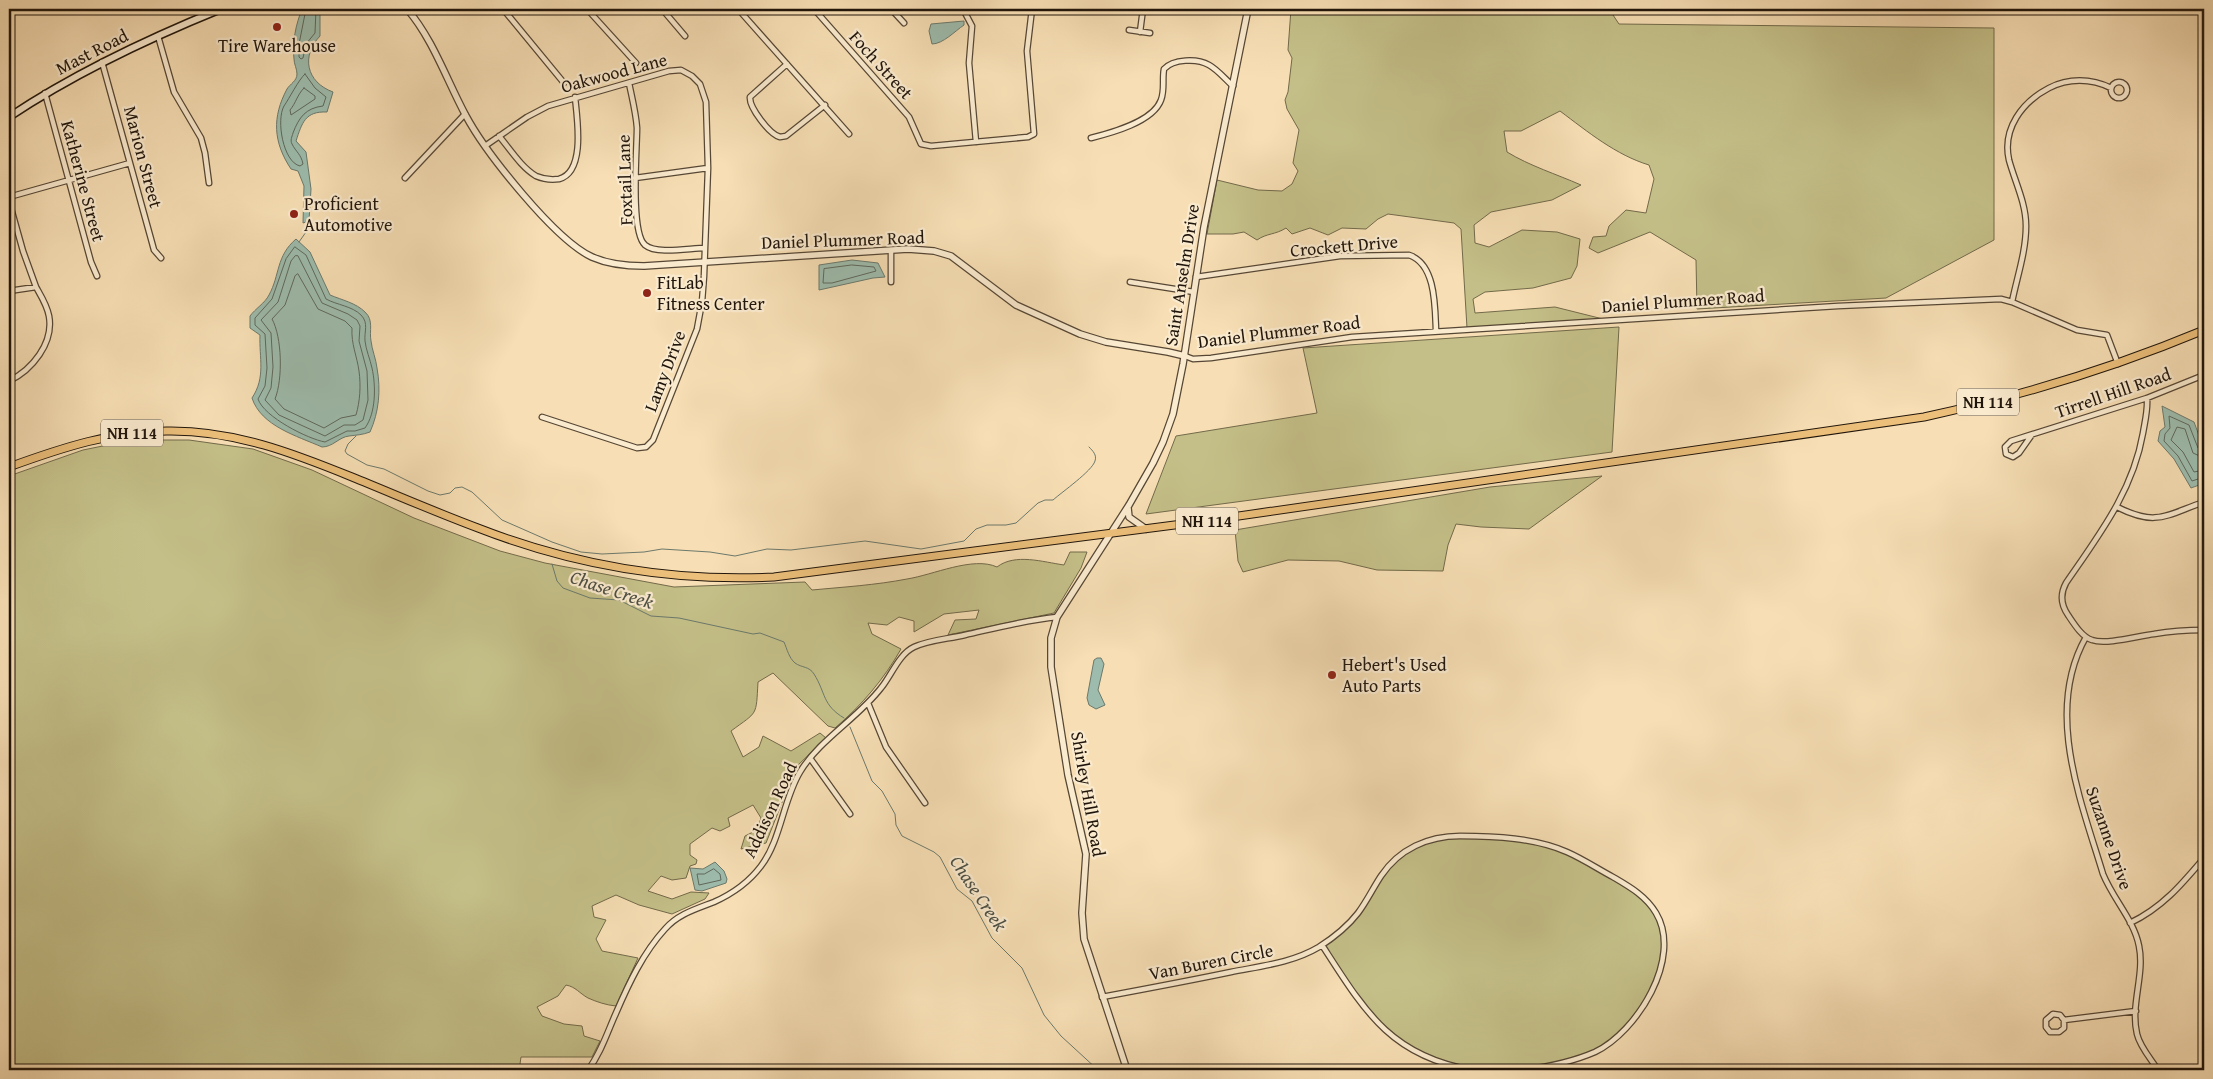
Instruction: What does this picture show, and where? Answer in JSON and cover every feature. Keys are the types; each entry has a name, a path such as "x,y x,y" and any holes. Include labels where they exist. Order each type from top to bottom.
{"main road":[{"name":"Mast Road","path":"9,118 45,93 102,62 205,12 221,9"},
{"name":"NH 114","path":"9,467 82,442 129,433 170,431 224,435 271,446 536,549 612,568 696,577 753,578 811,573 1146,529 1890,422 1983,404 2042,388 2118,364 2204,330"}],"street":[{"name":"Daniel Plummer Road","path":"407,9 424,33 465,114 485,146 553,227 572,244 592,257 632,266 891,250 920,249 941,252 963,264 1016,304 1061,326 1106,342 1202,358 1328,339 1436,331 1838,306 2001,299 2077,330 2107,335 2118,364"},
{"path":"502,9 564,83"},
{"path":"587,9 636,63"},
{"path":"662,9 685,36"},
{"path":"738,9 849,134"},
{"name":"Foch Street","path":"814,9 909,117 921,144 931,146 976,142"},
{"path":"891,9 904,23"},
{"path":"963,9 972,26 970,63 976,142 1028,137 1034,134 1028,51 1032,9"},
{"path":"1140,32 1143,9"},
{"name":"Saint Anselm Drive","path":"1111,533 1129,506 1163,442 1173,414 1185,356 1196,277 1248,9"},
{"path":"1129,30 1150,33"},
{"path":"158,36 174,92 201,138 209,183"},
{"path":"1091,138 1119,130 1151,113 1162,99 1164,69 1171,63 1191,61 1205,63 1233,86"},
{"name":"Marion Street","path":"102,62 154,250 161,258"},
{"path":"788,64 753,93 750,101 772,133 780,137 786,136 825,105"},
{"name":"Oakwood Lane","path":"485,146 537,111 575,97 675,70 686,72 696,80 706,102 708,168 704,262"},
{"path":"2012,302 2026,227 2022,198 2008,152 2009,135 2013,124 2022,108 2031,100 2046,90 2062,83 2080,80 2098,83 2111,88"},
{"name":"Foxtail Lane","path":"630,83 637,126 636,212 641,237 645,245 659,250 705,248"},
{"name":"Katherine Street","path":"45,93 97,276"},
{"path":"499,136 535,175 551,180 562,178 572,170 576,159 575,97"},
{"path":"405,178 465,114"},
{"path":"9,197 130,163"},
{"path":"635,178 708,168"},
{"path":"9,201 23,251 36,287 48,309 50,324 48,335 32,365 9,381"},
{"path":"891,250 891,282"},
{"name":"Crockett Drive","path":"1196,277 1340,256 1409,254 1419,260 1428,273 1435,311 1436,331"},
{"name":"Lamy Drive","path":"542,417 637,448 650,445 692,343 700,314 704,262"},
{"path":"1130,282 1194,292"},
{"path":"9,291 36,287"},
{"name":"Tirrell Hill Road","path":"2031,436 2018,456 2010,457 2006,454 2005,447 2008,443 2147,398 2204,375"},
{"path":"2147,398 2146,416 2136,464 2117,507 2063,587 2062,603 2086,637 2100,641 2204,630"},
{"path":"2117,507 2139,517 2158,518 2204,502"},
{"path":"1129,506 1129,517 1146,529"},
{"name":"Shirley Hill Road","path":"1111,533 1057,617 1050,644 1051,667 1070,784 1086,854 1083,933 1127,1070"},
{"name":"Addison Road","path":"588,1070 601,1051 616,1012 643,956 653,942 677,917 732,892 750,878 763,864 770,850 792,788 801,770 810,758 868,703 890,677 906,652 916,646 1017,622 1057,617"},
{"name":"Suzanne Drive","path":"2086,637 2075,660 2070,681 2068,736 2070,762 2108,888 2137,938 2140,956 2136,1011 2137,1035 2158,1070"},
{"path":"868,703 886,747 925,803"},
{"path":"810,758 850,814"},
{"name":"Van Buren Circle","path":"1102,997 1296,958 1322,945 1358,913 1391,863 1410,848 1421,843 1444,837 1495,838 1553,847 1578,857 1643,896 1657,914 1662,925 1664,938 1659,974 1646,1001 1626,1028 1596,1051 1561,1063 1523,1070"},
{"path":"2130,924 2157,909 2166,901 2204,858"},
{"path":"1322,945 1365,1009 1390,1035 1425,1056 1442,1063 1472,1070"},
{"path":"2064,1020 2136,1011"},
{"path":"2060,1015 2064,1020 2065,1026 2062,1031 2056,1033 2048,1029 2046,1020 2050,1016 2060,1015"}],"shaded area":[{"path":"1291,9 1609,9 1619,24 1994,28 1994,240 1886,298 1697,309 1696,260 1650,232 1598,253 1589,248 1593,237 1606,236 1609,226 1626,210 1646,213 1654,179 1649,165 1614,149 1560,111 1521,131 1504,131 1507,152 1534,166 1581,185 1552,200 1491,212 1474,225 1475,243 1489,247 1522,230 1557,232 1580,239 1577,266 1571,278 1533,288 1485,292 1473,299 1475,313 1555,307 1611,321 1467,328 1461,229 1454,223 1388,214 1378,219 1366,229 1342,228 1328,235 1310,228 1292,234 1286,228 1257,240 1244,232 1207,234 1217,180 1258,190 1282,191 1292,184 1298,171 1293,163 1299,130 1287,109 1285,100 1288,92 1292,58 1288,50"},
{"path":"1619,327 1612,452 1146,514 1176,436 1317,413 1303,348"},
{"path":"132,440 189,440 253,449 312,470 414,518 500,551 545,563 674,587 805,582 812,590 860,586 917,577 965,565 987,564 997,567 1012,560 1021,559 1064,565 1070,552 1087,552 1081,568 1054,613 948,635 955,620 976,619 979,610 944,614 914,632 914,621 899,617 887,625 868,623 872,634 901,649 872,691 835,728 828,726 773,673 758,682 757,702 754,712 731,731 743,757 759,747 763,736 791,751 820,733 826,738 796,767 766,843 741,849 745,836 757,830 761,818 753,805 728,818 730,826 720,831 712,828 690,844 690,855 697,860 696,864 690,866 686,878 672,880 661,876 648,891 672,899 691,892 709,893 705,899 672,914 639,905 616,895 592,906 594,917 606,920 596,939 602,951 638,958 616,1006 591,999 566,985 558,996 537,1007 542,1016 564,1024 582,1026 584,1036 600,1041 592,1057 521,1057 520,1064 526,1070 9,1070 9,476 83,450"},
{"path":"1602,476 1529,529 1456,524 1448,545 1443,571 1377,570 1339,561 1288,560 1243,572 1238,561 1235,530 1490,487"},
{"path":"1456,836 1522,841 1565,851 1626,885 1651,905 1664,938 1659,974 1637,1015 1612,1040 1579,1058 1523,1070 1471,1070 1417,1053 1377,1023 1322,945 1358,913 1391,863 1421,843"}],"water":[{"path":"302,9 320,9 320,36 310,52 309,68 317,82 333,92 327,112 320,112 309,116 300,129 296,141 306,152 311,189 309,221 303,223 304,186 298,171 291,169 285,159 278,139 277,129 277,119 282,99 297,76 294,61 294,40"},
{"path":"964,21 964,25 949,37 932,44 929,31 931,24"},
{"path":"296,239 310,252 330,295 357,306 368,315 378,376 379,393 377,409 370,432 342,438 326,447 281,429 263,416 252,398 259,383 261,360 260,335 250,328 250,316 269,295 285,252"},
{"path":"852,260 878,263 885,277 819,290 819,265"},
{"path":"2162,406 2194,422 2199,434 2206,466 2204,480 2199,485 2191,488 2174,459 2158,441 2160,431 2165,427"},
{"path":"1101,658 1104,664 1098,690 1105,705 1096,709 1089,705 1087,698 1094,660"},
{"path":"715,862 724,871 727,879 726,883 702,891 695,890 690,868 703,869"}],"waterway":[{"path":"299,242 306,232 306,221"},
{"path":"356,436 348,444 345,451 367,465 384,469 440,495 450,493 455,488 462,487 472,492 502,520 552,542 581,552 602,554 662,549 710,552 735,556 767,549 791,550 865,541 921,549 964,541 976,529 987,525 1016,523 1038,503 1045,500 1053,500 1083,476 1093,465 1095,457 1089,447"},
{"name":"Chase Creek","path":"552,564 557,581 563,588 590,598 619,600 651,616 679,618 753,634 760,633 784,642 793,661 812,671 828,703 844,718"},
{"name":"Chase Creek","path":"850,727 872,781 882,791 895,814 896,825 902,836 940,857 957,889 972,901 992,938 1022,968 1044,1015 1061,1036 1098,1070"}],"place":[{"name":"Tire Warehouse","path":"277,27"},
{"name":"Proficient Automotive","path":"294,214"},
{"name":"FitLab Fitness Center","path":"647,293"},
{"name":"Hebert's Used Auto Parts","path":"1332,675"}]}
